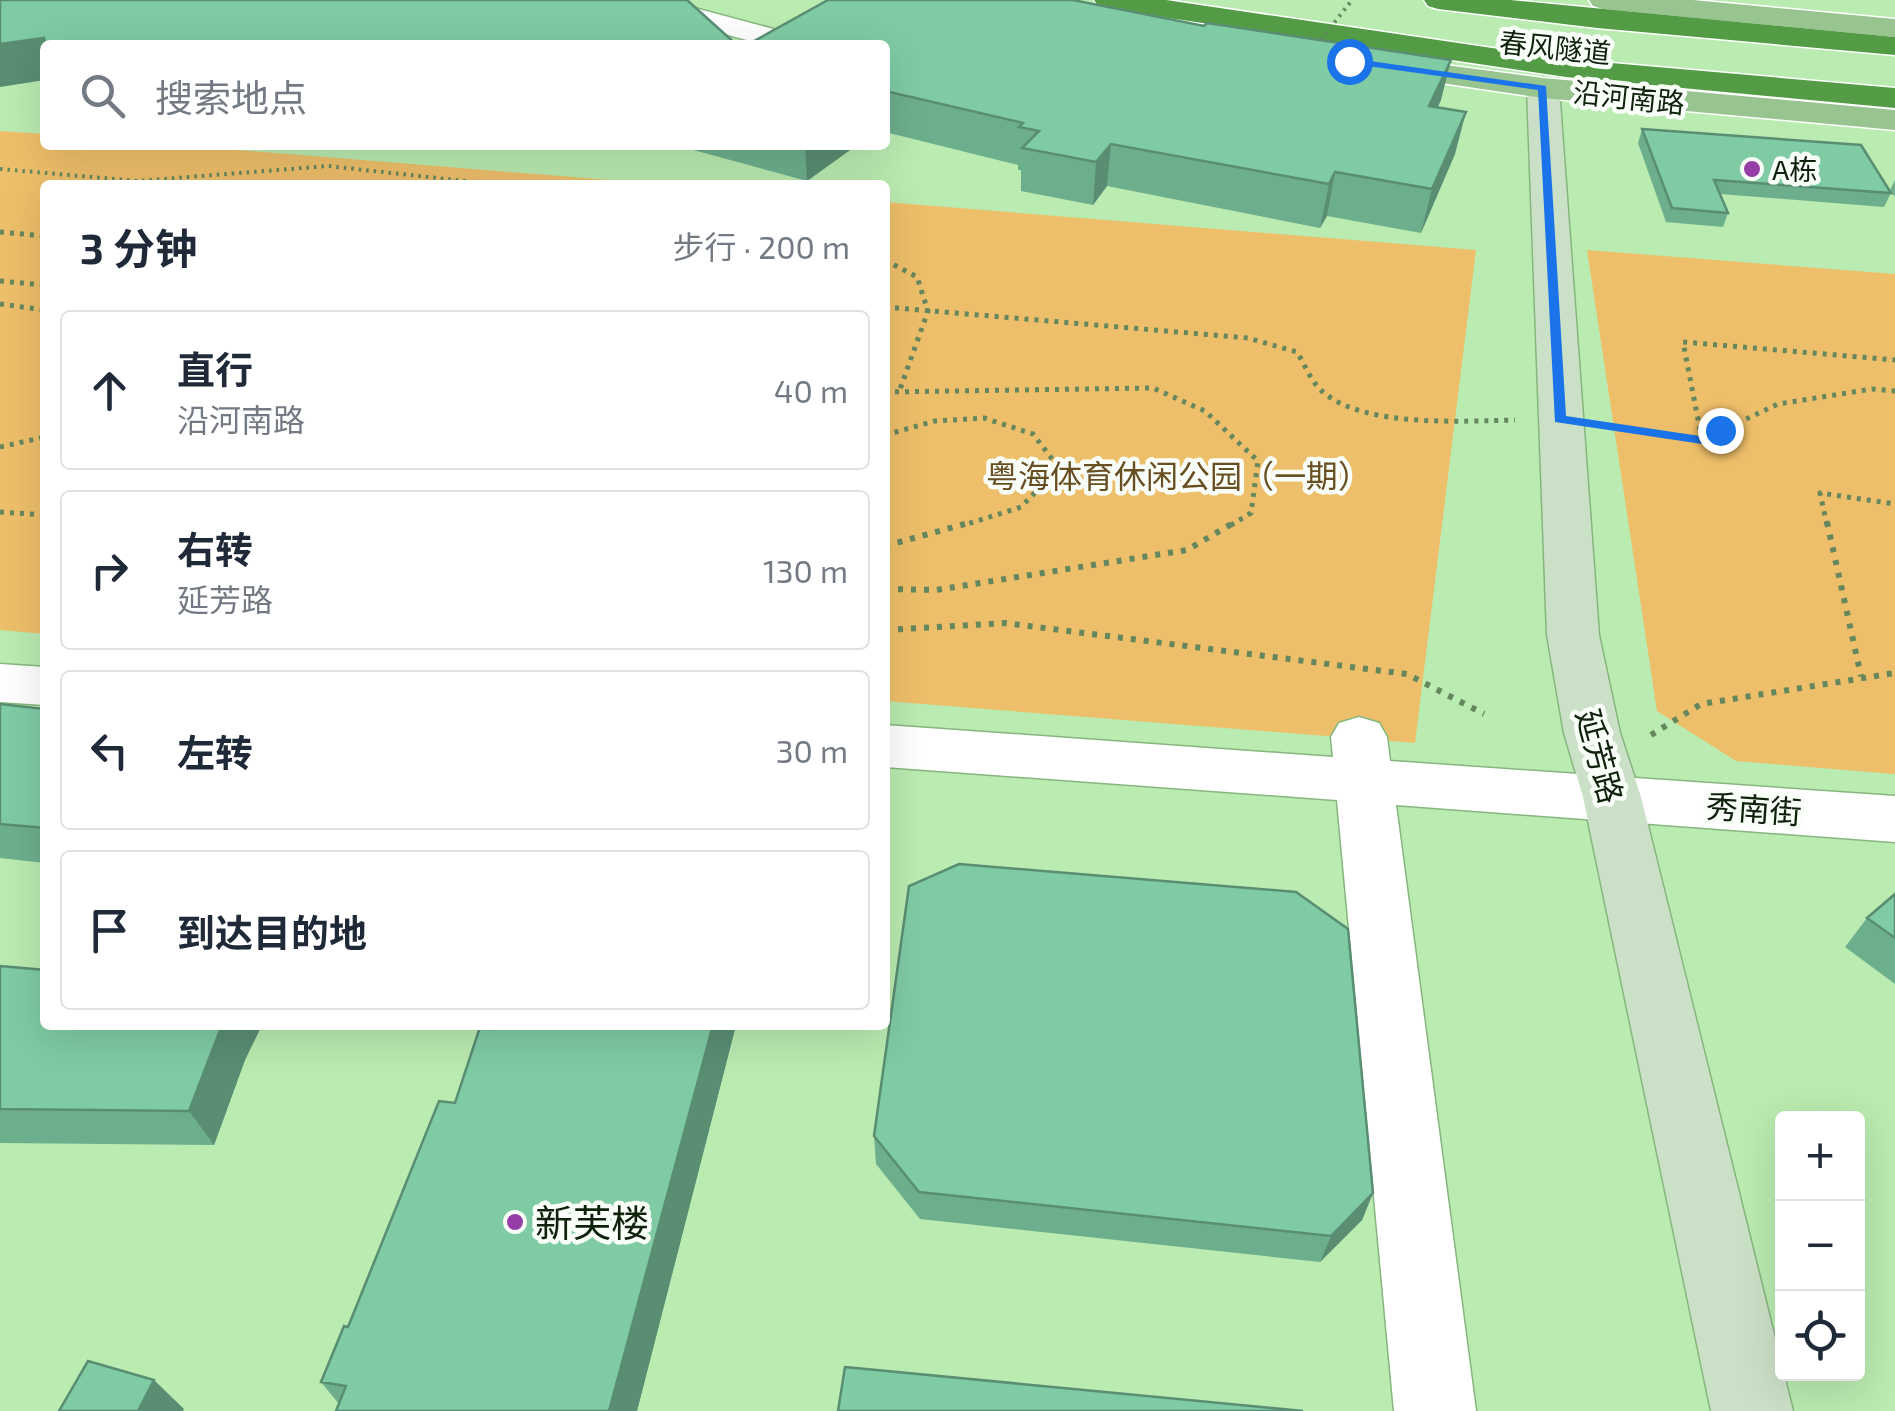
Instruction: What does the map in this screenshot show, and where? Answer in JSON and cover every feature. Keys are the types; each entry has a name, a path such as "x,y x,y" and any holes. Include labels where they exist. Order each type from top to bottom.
{"highway":[{"name":"春风隧道","path":"1217,0 1466,36 1782,72 1895,80"},
{"path":"1438,0 1895,46"},
{"path":"1093,6 1156,28"},
{"name":"沿河南路","path":"1093,6 1566,68 1895,98"},
{"name":"春风隧道","path":"1411,14 1660,45 1895,64"}],"main road":[{"path":"1603,0 1895,28"},
{"name":"沿河南路","path":"1156,28 1543,88 1895,120"},
{"name":"延芳路","path":"1543,88 1573,635 1592,733 1612,798 1752,1411"}],"street":[{"path":"632,0 747,40"},
{"path":"788,40 869,0"},
{"path":"0,683 40,686"},
{"name":"秀南街","path":"890,746 1362,759 1612,798 1895,818"},
{"path":"1362,759 1436,1411"}],"path":[{"path":"1312,51 1352,0"},
{"path":"151,180 328,166 455,180"},
{"path":"0,169 126,180"},
{"path":"0,232 40,236"},
{"path":"890,263 917,277 928,311 899,392"},
{"path":"0,282 40,285"},
{"path":"0,304 40,309"},
{"path":"890,308 1248,338 1297,352 1321,390 1341,405 1441,422 1560,419 1702,440 1778,404 1872,390 1895,392"},
{"path":"1702,440 1684,342 1895,360"},
{"path":"890,392 1153,388 1205,411 1258,461 1251,513 1187,550 936,590 890,590"},
{"path":"890,434 936,421 984,418 1033,434 1059,468 1021,507 890,546"},
{"path":"0,447 40,437"},
{"path":"1860,676 1820,493 1895,504"},
{"path":"0,512 40,516"},
{"path":"890,630 1005,623 1407,674 1484,714"},
{"path":"1650,736 1700,704 1895,673"}],"green space":[{"path":"0,131 40,134 40,150 238,150 610,180 40,180 40,634 0,630"},
{"name":"粤海体育休闲公园（一期）","path":"890,202 1476,250 1415,743 890,701"},
{"path":"1587,250 1895,274 1895,774 1736,761 1657,711"}],"building":[{"path":"0,0 687,0 731,40 44,38 0,44"},
{"path":"828,0 1073,0 1204,26 1207,23 1451,60 1429,106 1466,112 1432,189 1335,172 1329,184 1111,144 1096,162 1022,148 1039,131 1019,127 1023,123 890,92 890,40 756,40"},
{"path":"1642,129 1861,145 1891,193 1714,180 1728,213 1672,208"},
{"path":"0,704 40,708 40,828 0,824"},
{"path":"959,864 1296,892 1348,929 1373,1193 1331,1236 919,1192 874,1136 909,886"},
{"path":"1895,894 1895,938 1867,918"},
{"path":"0,966 40,970 40,1030 220,1030 189,1111 0,1109"},
{"path":"479,1030 712,1030 609,1411 336,1411 346,1386 321,1382 344,1326 348,1327 439,1101 455,1103"},
{"path":"88,1361 154,1380 138,1411 59,1411"},
{"path":"845,1367 1303,1411 838,1411"}],"place":[{"name":"A栋","path":"1752,169"},
{"name":"新芙楼","path":"515,1222"}],"route":[{"path":"1349,61 1543,88 1560,419 1702,440 1720,430"}]}
